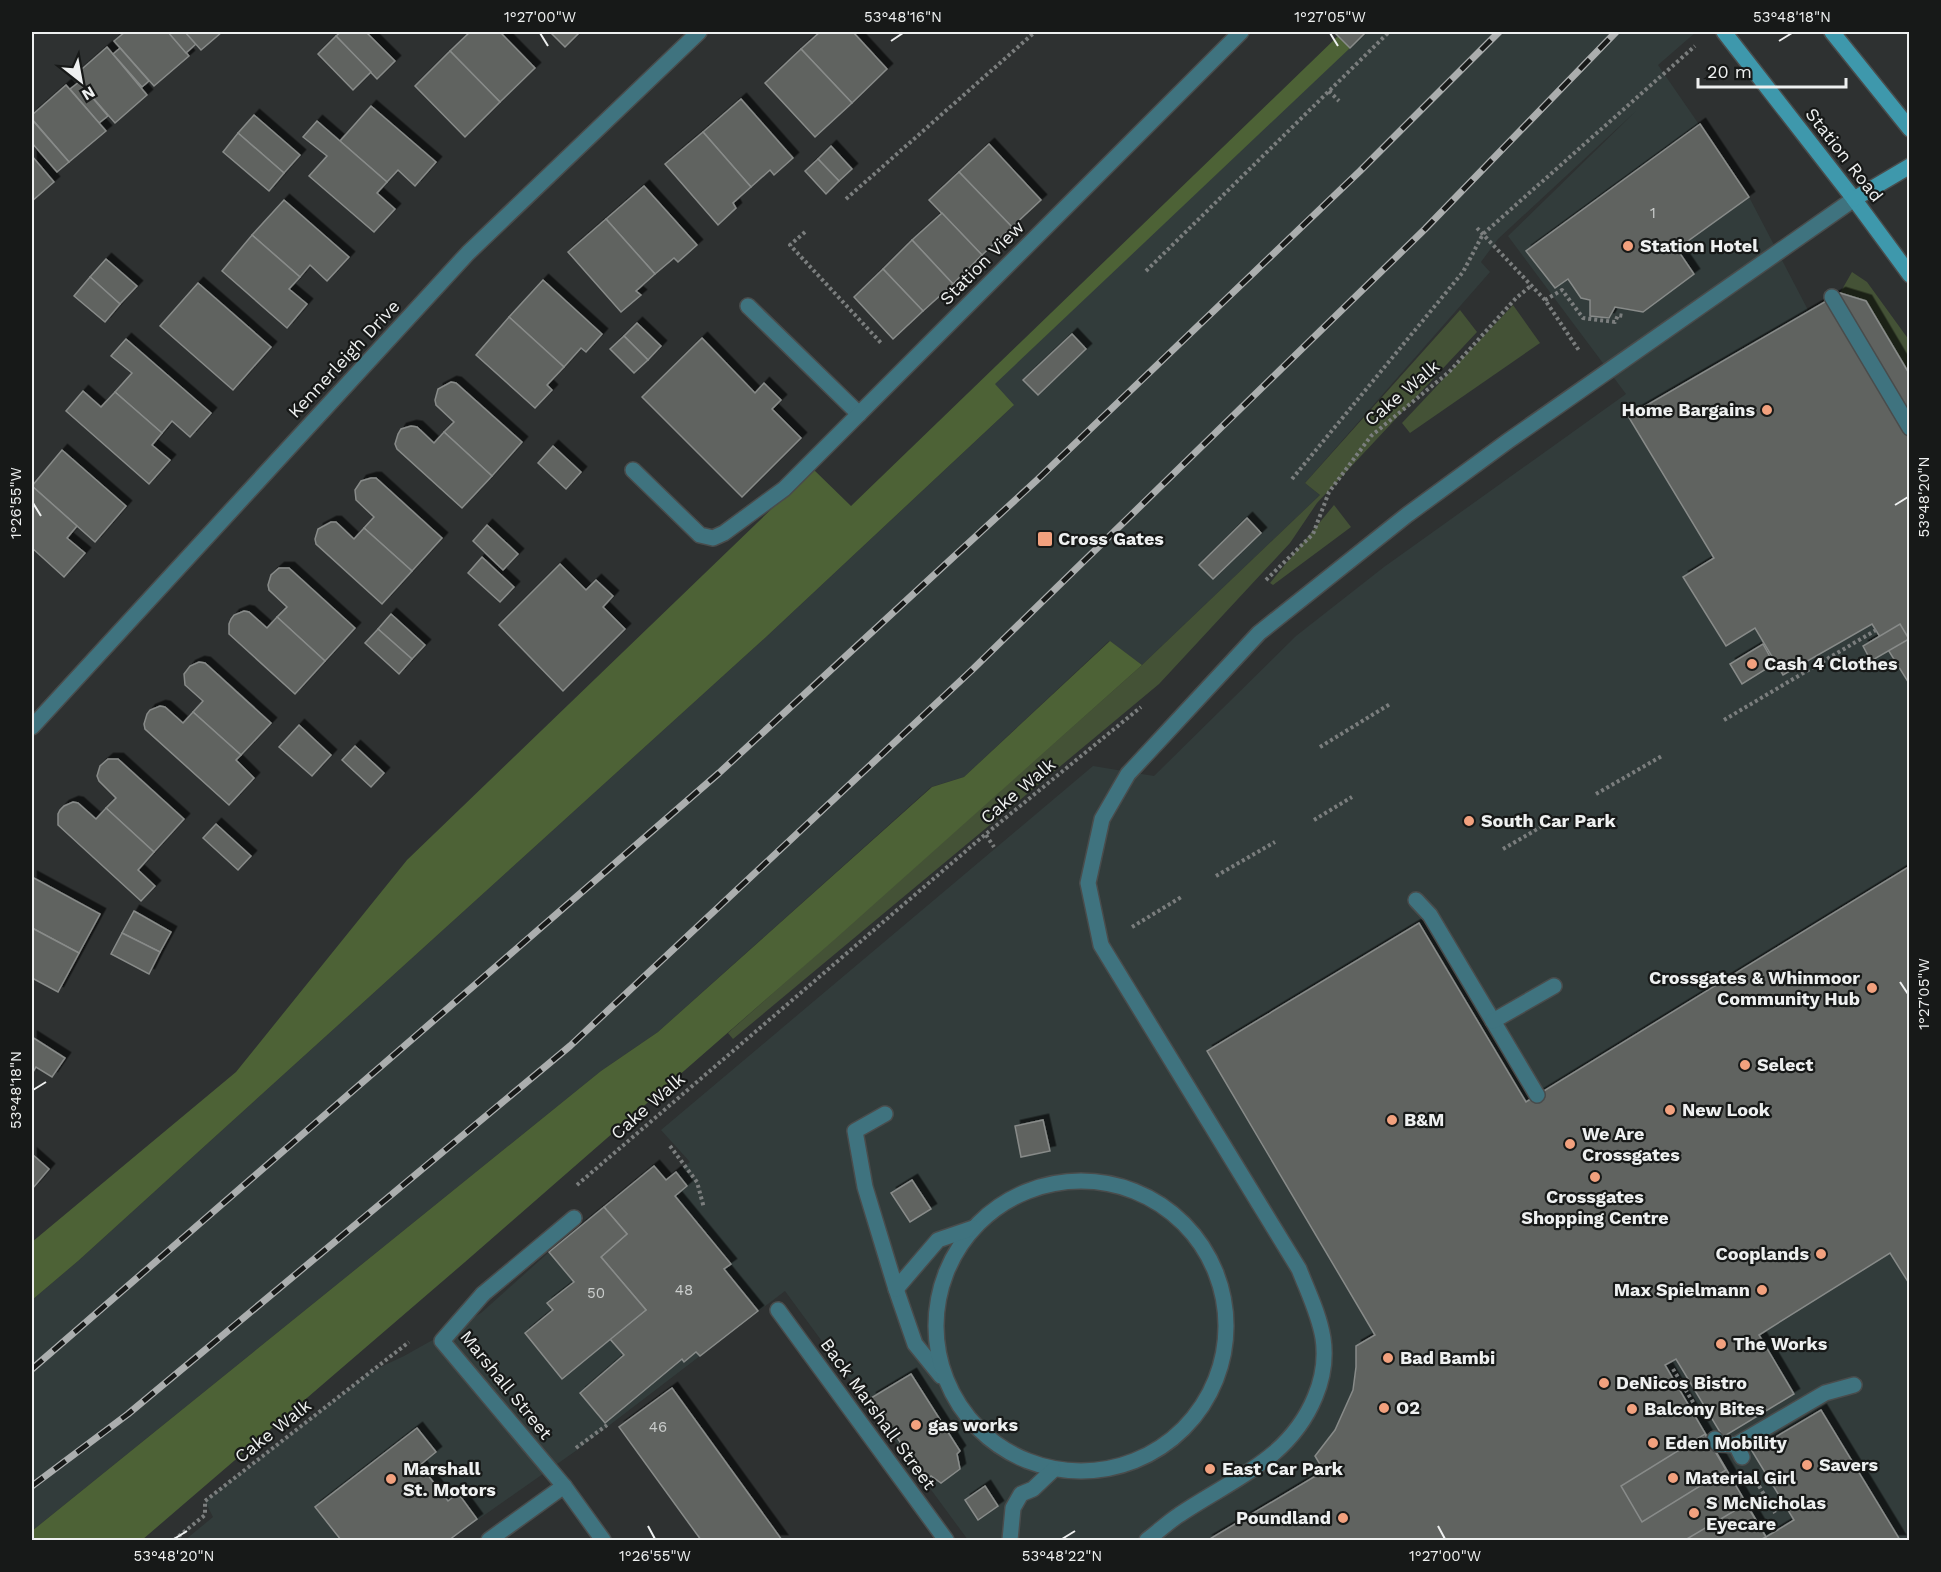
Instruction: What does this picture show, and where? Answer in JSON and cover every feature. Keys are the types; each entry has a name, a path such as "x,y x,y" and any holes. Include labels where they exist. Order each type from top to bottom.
{"main road":[{"name":"Station Road","path":"1724,32 1910,275"},
{"path":"1832,32 1910,129"},
{"path":"1854,199 1910,166"}],"street":[{"name":"Kennerleigh Drive","path":"32,727 468,253 699,32"},
{"name":"Station View","path":"633,470 700,535 713,538 724,533 784,489 1241,32"},
{"path":"1147,1540 1179,1515 1268,1460 1296,1432 1302,1425 1321,1383 1324,1362 1323,1340 1316,1309 1299,1269 1101,945 1088,883 1102,819 1128,774 1259,633 1407,515 1508,441 1854,199"},
{"path":"1832,297 1910,428"},
{"path":"748,306 859,414"},
{"path":"1416,900 1430,915 1537,1095"},
{"path":"1493,1022 1554,986"},
{"path":"885,1114 855,1131 865,1187 915,1344 945,1381"},
{"path":"1076,1181 1110,1184 1142,1194 1171,1211 1195,1235 1213,1264 1224,1296 1227,1330 1223,1361 1212,1390 1195,1418 1173,1440 1146,1457 1116,1467 1084,1472 1053,1470 1022,1460 994,1444 970,1421 952,1395 940,1364 935,1333 938,1301 946,1269 963,1241 976,1226 1011,1199 1042,1186 1076,1181"},
{"name":"Marshall Street","path":"574,1218 483,1294 442,1341 564,1486 603,1540"},
{"path":"896,1289 938,1240 976,1226"},
{"name":"Back Marshall Street","path":"778,1310 946,1540"},
{"path":"1715,1438 1718,1444 1739,1451 1825,1393 1854,1385"},
{"path":"1010,1540 1013,1508 1021,1494 1033,1489 1053,1470"},
{"path":"489,1540 564,1486"}],"path":[{"path":"846,199 1035,32"},
{"path":"1146,271 1389,32"},
{"path":"1292,479 1464,272 1483,234 1696,45"},
{"path":"1328,90 1339,101"},
{"path":"1478,228 1545,300 1598,379"},
{"path":"805,232 790,245 904,368"},
{"name":"Cake Walk","path":"1265,581 1313,534 1329,492 1371,435 1449,372 1516,298 1532,285"},
{"path":"1545,300 1562,290"},
{"path":"1724,720 1876,630"},
{"path":"1320,747 1390,704"},
{"name":"Cake Walk","path":"570,1192 986,836 1143,705"},
{"path":"1596,794 1662,756"},
{"path":"1314,820 1352,797"},
{"path":"1503,849 1558,817"},
{"path":"986,836 994,847"},
{"path":"1216,876 1275,842"},
{"path":"1101,945 1183,896"},
{"path":"670,1146 697,1182 704,1208"},
{"name":"Cake Walk","path":"174,1540 205,1515 205,1501 429,1326 442,1341"},
{"path":"1672,1369 1715,1438"}],"shaded area":[{"path":"1366,32 1696,32 1658,65 1749,197 1808,310 1840,293 1866,301 1909,375 1909,1540 968,1540 785,1291 577,1450 449,1540 185,1540 213,1517 205,1501 372,1371 481,1313 549,1252 654,1166 666,1179 690,1162 661,1130 1093,766 1154,776 1296,636 1384,567 1626,394 1508,236 1636,111 1498,239 1481,262 1490,272 1305,483 1320,495 1142,665 1109,641 964,777 931,787 658,1032 601,1071 32,1531 32,1300 78,1261 766,637 1013,406 994,384"}],"green space":[{"path":"1338,36 1350,48 995,384 1014,405 766,637 78,1261 32,1300 32,1242 236,1072 407,860 813,469 851,506"},
{"path":"1852,272 1867,282 1909,340 1909,375 1866,301 1840,293"},
{"path":"1513,305 1540,343 1410,433 1402,423"},
{"path":"1460,310 1477,332 1317,503 1290,543 1159,684 733,1039 728,1033 1142,665 1320,495 1305,483"},
{"path":"1334,505 1351,527 1273,585 1270,583"},
{"path":"1110,641 1142,665 834,940 142,1540 32,1540 32,1531 601,1071 658,1032 932,787 964,777"}],"building":[{"path":"125,32 168,32 189,56 154,86 114,41"},
{"path":"168,32 185,32 196,44 186,53"},
{"path":"185,32 222,32 201,50"},
{"path":"341,32 366,32 395,61 377,79 336,36"},
{"path":"470,32 500,32 535,68 500,102 450,51"},
{"path":"550,32 580,32 565,47"},
{"path":"820,32 853,32 887,69 852,103 801,49"},
{"path":"1334,32 1366,32 1350,48"},
{"path":"336,36 371,72 353,90 318,54"},
{"path":"107,47 147,95 115,123 74,76"},
{"path":"120,48 149,81 142,87 113,54"},
{"path":"801,49 852,103 815,137 765,83"},
{"path":"450,51 500,102 465,137 415,86"},
{"path":"79,82 108,116 99,123 70,89"},
{"path":"66,85 106,131 69,162 32,119 32,115"},
{"path":"741,99 793,158 774,175 770,170 751,187 703,132"},
{"path":"371,106 436,162 415,186 398,170 387,182 340,141"},
{"path":"254,115 300,155 284,173 238,133"},
{"path":"317,121 387,182 377,193 395,209 374,232 309,176 327,156 303,137"},
{"path":"34,122 69,162 57,172 32,143 32,124"},
{"path":"1700,124 1749,197 1677,249 1694,274 1643,312 1615,307 1609,318 1590,316 1590,300 1581,298 1568,279 1555,288 1526,251"},
{"path":"703,132 751,187 733,203 736,208 718,225 665,164"},
{"path":"238,133 284,173 269,191 223,152"},
{"path":"989,144 1041,200 1012,227 959,172"},
{"path":"831,146 852,169 839,181 818,159"},
{"path":"32,156 54,182 32,201"},
{"path":"818,159 839,181 826,194 805,171"},
{"path":"959,172 1012,227 982,255 929,200"},
{"path":"644,186 697,245 678,262 674,258 655,274 606,219"},
{"path":"284,200 349,257 327,281 310,265 300,277 252,235"},
{"path":"942,213 982,255 953,284 912,240"},
{"path":"606,219 655,274 636,291 641,295 621,312 568,252"},
{"path":"252,235 300,277 289,289 307,304 287,328 222,271"},
{"path":"912,240 953,284 923,311 883,269"},
{"path":"106,259 137,286 120,304 90,277"},
{"path":"883,269 923,311 893,339 854,297"},
{"path":"90,277 120,304 105,322 74,296"},
{"path":"543,280 602,334 586,352 581,348 564,367 509,317"},
{"path":"198,283 271,347 233,390 160,326"},
{"path":"1840,293 1866,301 1910,375 1910,685 1872,624 1783,675 1755,628 1726,646 1683,577 1714,558 1628,416"},
{"path":"509,317 564,367 547,385 552,390 535,408 476,355"},
{"path":"637,323 661,346 648,360 624,336"},
{"path":"1072,334 1086,349 1038,395 1023,380"},
{"path":"624,336 648,360 634,373 610,349"},
{"path":"702,338 755,393 764,383 781,400 772,409 801,438 742,497 642,397"},
{"path":"126,339 211,413 190,437 172,421 162,433 115,392 132,373 111,356"},
{"path":"451,382 456,383 522,442 492,476 444,432 454,422 436,405 435,400 438,389"},
{"path":"83,391 101,407 115,392 162,433 152,445 170,460 149,484 66,411"},
{"path":"417,427 434,443 444,432 492,476 462,508 397,449 395,444 401,429"},
{"path":"553,446 581,472 566,489 538,463"},
{"path":"62,450 126,506 95,542 32,486"},
{"path":"376,478 442,538 412,571 364,528 374,517 356,500 355,490 361,481"},
{"path":"32,486 77,526 67,538 85,553 64,577 32,548"},
{"path":"1247,518 1261,533 1213,579 1199,565"},
{"path":"331,522 336,522 354,539 364,528 412,571 382,604 316,544 318,529"},
{"path":"487,525 518,554 503,570 473,541"},
{"path":"482,557 514,587 500,602 468,573"},
{"path":"560,564 586,590 596,580 613,596 603,607 625,629 563,691 499,625"},
{"path":"279,568 289,568 355,628 325,661 277,617 287,607 269,590 268,585 271,575"},
{"path":"244,611 249,612 267,628 277,617 325,661 295,694 229,634 231,619 234,615"},
{"path":"391,614 425,645 412,659 378,629"},
{"path":"1900,624 1909,639 1871,661 1863,646"},
{"path":"378,629 412,659 399,674 365,643"},
{"name":"Cash 4 Clothes","path":"1763,644 1774,664 1742,684 1730,664"},
{"path":"199,662 205,663 271,723 241,755 193,712 203,701 185,685 184,674 190,666"},
{"path":"160,706 165,707 183,723 193,712 241,755 236,760 254,778 229,805 145,729 147,714 150,710"},
{"path":"299,725 331,755 312,776 279,747"},
{"path":"355,746 384,773 371,787 342,760"},
{"path":"108,759 118,759 184,819 154,852 106,808 116,798 97,776 100,766"},
{"path":"73,802 78,803 96,819 106,808 154,852 138,870 155,886 141,901 58,825 60,810"},
{"path":"216,824 251,856 238,870 203,838"},
{"name":"Crossgates Shopping Centre","path":"1910,866 1910,1285 1890,1253 1759,1335 1794,1394 1723,1437 1676,1359 1665,1365 1766,1537 1794,1520 1752,1451 1821,1410 1900,1540 1208,1540 1324,1471 1315,1456 1335,1430 1353,1390 1356,1346 1375,1335 1207,1051 1419,923 1526,1102"},
{"path":"32,877 100,914 79,953 32,928"},
{"path":"134,911 171,932 160,952 122,933"},
{"path":"32,928 79,953 58,992 32,978"},
{"path":"122,933 160,952 149,974 111,954"},
{"path":"32,1037 65,1058 52,1077 36,1067 32,1074"},
{"path":"1043,1120 1050,1151 1021,1157 1015,1126"},
{"path":"32,1154 49,1169 33,1188 32,1187"},
{"path":"654,1166 666,1180 676,1172 687,1186 675,1196 731,1264 724,1269 758,1311 700,1356 696,1352 684,1362 682,1359 605,1423 580,1393 624,1355 610,1339 646,1310 601,1257 627,1234 604,1207"},
{"path":"912,1180 931,1209 910,1222 891,1193"},
{"path":"604,1207 627,1234 601,1257 646,1310 562,1379 525,1333 553,1310 547,1303 574,1282 549,1252"},
{"name":"gas works","path":"911,1374 960,1451 957,1454 960,1469 941,1483 931,1476 925,1480 871,1398"},
{"path":"672,1388 782,1540 701,1540 619,1427"},
{"name":"Marshall St. Motors","path":"417,1428 436,1452 420,1465 448,1501 458,1493 477,1519 449,1540 341,1540 315,1507"},
{"name":"Material Girl","path":"1705,1434 1726,1470 1642,1522 1621,1486"},
{"path":"985,1486 998,1506 978,1520 965,1500"},
{"path":"1746,1504 1766,1537 1760,1540 1685,1540"}],"railway":[{"path":"32,1369 719,773 1037,480 1360,171 1499,32"},
{"path":"32,1486 128,1414 570,1046 972,670 1425,229 1616,32"}],"place":[{"name":"Station Hotel","path":"1628,246"},
{"name":"Home Bargains","path":"1767,410"},
{"name":"Cross Gates","path":"1045,539"},
{"name":"Cash 4 Clothes","path":"1752,664"},
{"name":"South Car Park","path":"1469,821"},
{"name":"Crossgates & Whinmoor Community Hub","path":"1872,988"},
{"name":"Select","path":"1745,1065"},
{"name":"New Look","path":"1670,1110"},
{"name":"B&M","path":"1392,1120"},
{"name":"We Are Crossgates","path":"1570,1144"},
{"name":"Crossgates Shopping Centre","path":"1595,1177"},
{"name":"Cooplands","path":"1821,1254"},
{"name":"Max Spielmann","path":"1762,1290"},
{"name":"The Works","path":"1721,1344"},
{"name":"Bad Bambi","path":"1388,1358"},
{"name":"DeNicos Bistro","path":"1604,1383"},
{"name":"O2","path":"1384,1408"},
{"name":"Balcony Bites","path":"1632,1409"},
{"name":"gas works","path":"916,1425"},
{"name":"Eden Mobility","path":"1653,1443"},
{"name":"Savers","path":"1807,1465"},
{"name":"East Car Park","path":"1210,1469"},
{"name":"Material Girl","path":"1673,1478"},
{"name":"Marshall St. Motors","path":"391,1479"},
{"name":"S McNicholas Eyecare","path":"1694,1513"},
{"name":"Poundland","path":"1343,1518"}]}
